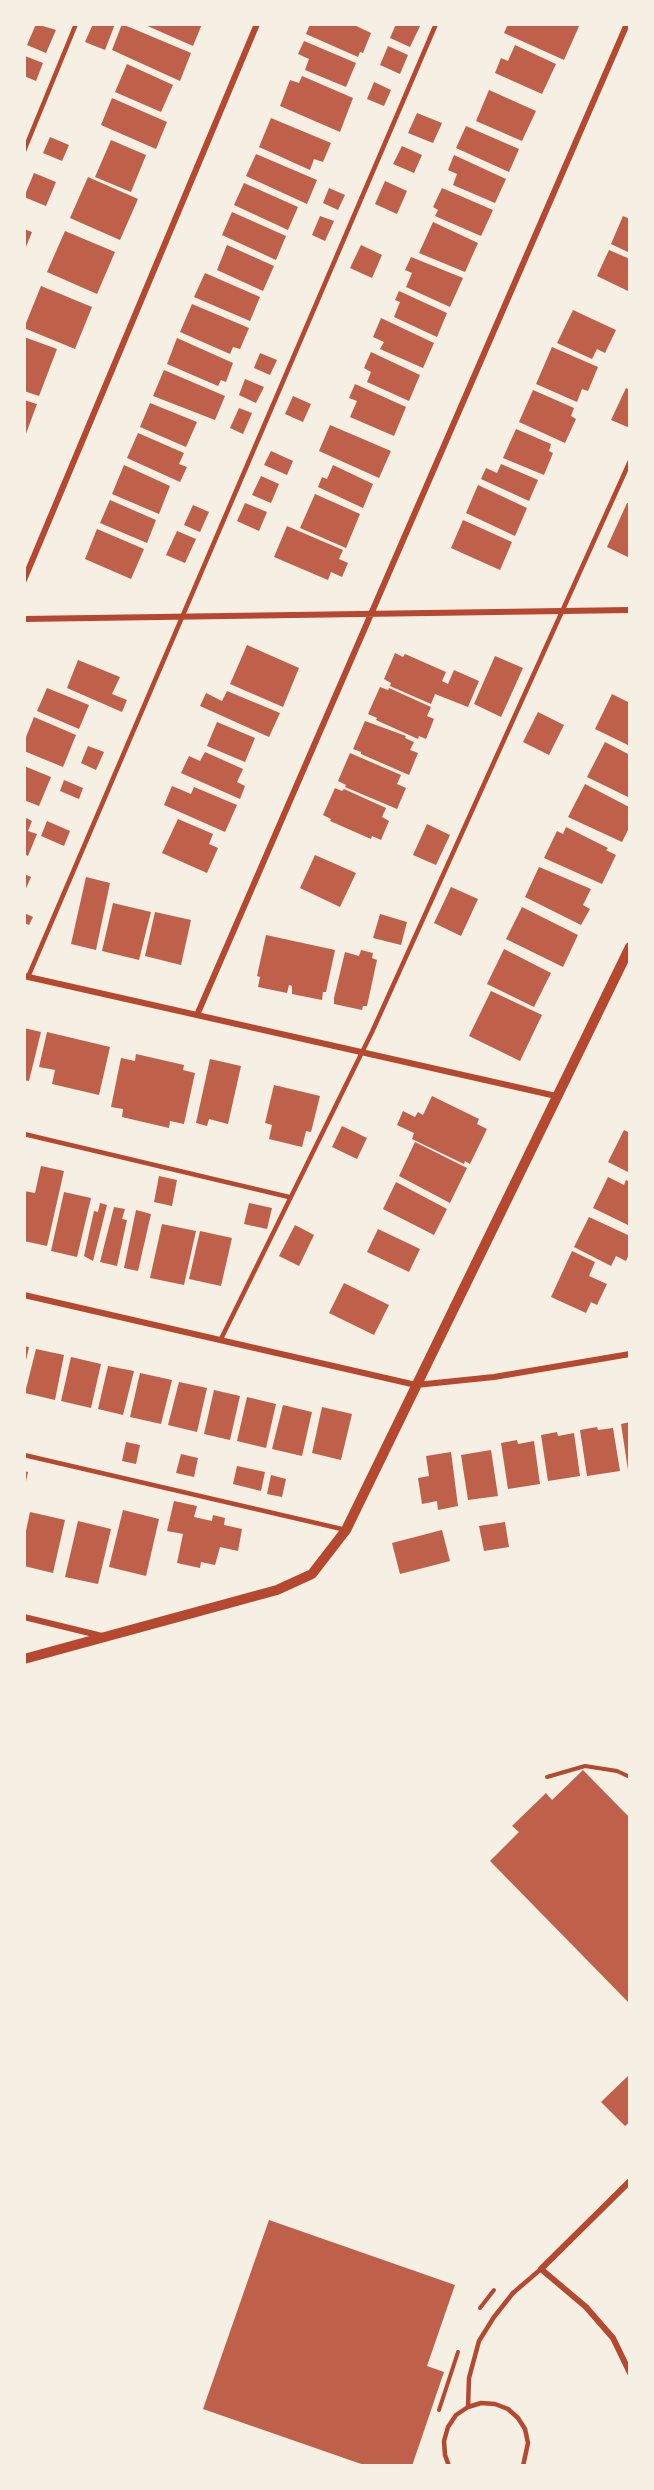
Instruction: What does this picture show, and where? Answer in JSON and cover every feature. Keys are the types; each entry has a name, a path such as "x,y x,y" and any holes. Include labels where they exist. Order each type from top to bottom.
{"street":[{"path":"24,580 257,24"},
{"path":"197,1015 627,24"},
{"path":"24,619 630,610"},
{"path":"24,1659 278,1590 312,1574 346,1530 630,946"},
{"path":"26,976 556,1096"},
{"path":"24,1295 416,1384 494,1377 630,1354"},
{"path":"24,1617 104,1637"},
{"path":"630,2181 540,2269 586,2307 614,2338 630,2373"}],"lane":[{"path":"24,151 76,24"},
{"path":"26,976 436,24"},
{"path":"221,1339 362,1053 630,461"},
{"path":"24,1134 290,1197"},
{"path":"24,1455 346,1530"},
{"path":"468,2407 470,2379 479,2342 494,2317 513,2293 540,2269"},
{"path":"449,2466 444,2441 448,2427 456,2415 468,2407 481,2403 495,2404 508,2409 518,2418 525,2429 528,2443 523,2466"}],"path":[{"path":"547,1777 585,1766 617,1771 630,1777"}],"building":[{"path":"36,24 56,30 46,53 27,45"},
{"path":"93,24 115,24 105,50 85,42"},
{"path":"122,24 191,53 180,81 112,50"},
{"path":"143,24 202,24 193,46"},
{"path":"310,24 352,24 371,33 363,53 360,52 358,57 306,34"},
{"path":"396,24 421,24 410,47 390,38"},
{"path":"508,24 580,24 564,60 504,33"},
{"path":"304,41 356,63 346,87 305,70 309,59 298,54"},
{"path":"515,45 556,64 542,94 495,73 501,58 508,61"},
{"path":"388,46 408,55 400,74 380,65"},
{"path":"25,56 43,63 36,81 24,76"},
{"path":"127,64 173,85 161,112 115,92"},
{"path":"302,76 353,98 340,132 280,106 290,80 299,83"},
{"path":"374,82 391,90 384,106 367,99"},
{"path":"489,90 536,111 522,141 476,121"},
{"path":"112,98 167,122 156,149 101,125"},
{"path":"417,113 442,123 433,143 408,133"},
{"path":"271,118 331,143 323,162 314,159 310,170 259,147"},
{"path":"466,126 519,149 509,172 456,148"},
{"path":"50,137 69,145 62,161 43,153"},
{"path":"111,140 146,155 131,192 95,177"},
{"path":"402,146 422,155 414,173 393,164"},
{"path":"256,154 317,180 307,204 246,176"},
{"path":"454,155 506,179 495,203 453,185 457,174 448,170"},
{"path":"34,173 56,182 46,206 24,197"},
{"path":"88,177 138,199 120,240 70,218"},
{"path":"385,181 407,191 397,214 375,204"},
{"path":"244,183 298,207 288,230 234,205"},
{"path":"329,188 345,195 338,210 323,203"},
{"path":"442,188 493,210 481,236 435,216 438,210 433,207"},
{"path":"232,212 286,236 276,260 222,235"},
{"path":"320,216 334,221 325,241 312,235"},
{"path":"623,216 630,219 630,253 611,244"},
{"path":"433,222 478,243 465,272 419,253"},
{"path":"24,229 32,232 24,252"},
{"path":"65,231 115,252 97,294 47,272"},
{"path":"227,245 274,266 263,291 217,270"},
{"path":"361,245 382,255 372,278 350,268"},
{"path":"609,250 630,259 630,292 597,276"},
{"path":"411,257 463,278 450,307 406,287 412,273 405,270"},
{"path":"205,273 260,297 250,321 194,297"},
{"path":"41,286 92,307 75,349 24,328"},
{"path":"399,291 447,313 437,337 394,317 400,302 395,300"},
{"path":"192,304 249,328 240,349 233,347 230,354 180,332"},
{"path":"573,310 616,330 605,353 597,349 592,359 557,343"},
{"path":"381,318 434,343 423,368 380,349 384,342 373,337"},
{"path":"24,337 57,349 39,396 24,391"},
{"path":"177,338 233,363 226,382 221,380 218,386 167,364"},
{"path":"552,347 598,367 588,391 582,389 577,402 536,384"},
{"path":"371,352 420,375 409,401 367,382 371,372 364,368"},
{"path":"260,353 277,360 270,375 254,368"},
{"path":"164,370 225,396 215,420 153,396"},
{"path":"245,379 264,387 256,403 239,395"},
{"path":"355,384 406,407 394,436 350,417 357,401 349,398"},
{"path":"626,388 630,390 630,428 611,420"},
{"path":"533,390 574,408 571,416 576,419 565,443 519,422"},
{"path":"293,396 311,404 303,422 285,414"},
{"path":"24,400 37,404 24,439"},
{"path":"150,403 197,422 186,447 140,427"},
{"path":"239,408 252,413 243,434 230,428"},
{"path":"330,425 391,451 379,478 319,451"},
{"path":"516,429 551,444 549,451 553,453 544,475 503,458"},
{"path":"138,433 184,453 179,464 187,467 180,482 127,458"},
{"path":"271,451 293,461 287,475 264,465"},
{"path":"501,464 538,480 529,501 481,479 486,468 497,473"},
{"path":"124,465 170,486 159,514 112,494"},
{"path":"333,465 373,484 363,508 318,487 322,477 327,479"},
{"path":"261,476 279,484 271,503 252,495"},
{"path":"478,485 527,508 515,536 466,513"},
{"path":"315,494 360,514 346,548 300,528"},
{"path":"110,500 156,520 147,543 100,523"},
{"path":"245,503 267,512 259,531 237,521"},
{"path":"627,503 630,504 630,558 607,547"},
{"path":"193,505 209,512 200,532 184,525"},
{"path":"463,520 512,542 500,570 451,548"},
{"path":"287,526 343,550 339,559 348,563 342,577 331,572 328,580 274,557"},
{"path":"97,529 144,549 131,579 85,559"},
{"path":"177,531 196,539 185,563 166,555"},
{"path":"247,645 299,668 283,707 230,684"},
{"path":"395,653 403,657 405,654 446,672 442,681 448,684 454,670 479,681 468,707 435,694 431,704 390,686 391,683 384,679"},
{"path":"495,656 523,668 501,717 474,704"},
{"path":"78,660 120,677 112,694 127,700 122,712 67,688"},
{"path":"380,687 388,690 389,688 431,707 427,716 434,719 426,739 419,736 418,739 368,714"},
{"path":"47,688 89,705 79,729 37,711"},
{"path":"227,691 280,713 269,737 200,706 206,693 222,701"},
{"path":"612,694 630,703 630,746 595,729"},
{"path":"538,712 564,725 549,755 523,742"},
{"path":"34,717 76,735 63,767 24,751 24,742"},
{"path":"365,721 406,736 405,738 414,742 410,750 418,753 409,775 353,749"},
{"path":"217,722 255,738 245,762 207,746"},
{"path":"605,742 630,755 630,798 587,777"},
{"path":"88,746 104,752 96,770 81,763"},
{"path":"205,752 243,769 237,782 245,786 240,799 181,773 189,756 200,761"},
{"path":"350,753 401,775 397,784 406,788 397,809 345,787 346,785 338,781"},
{"path":"24,766 51,777 39,806 24,800"},
{"path":"64,780 83,788 79,799 60,791"},
{"path":"585,784 629,807 630,826 622,842 568,817"},
{"path":"172,786 191,794 194,787 237,805 225,832 164,805"},
{"path":"335,788 342,791 344,789 386,808 382,817 389,821 381,840 372,836 371,839 330,821 331,819 323,815"},
{"path":"24,817 32,821 28,831 37,834 28,856 24,854"},
{"path":"178,819 213,834 209,844 218,848 207,873 162,853"},
{"path":"47,821 70,831 64,846 41,836"},
{"path":"427,824 450,835 436,865 413,855"},
{"path":"566,827 608,848 606,850 616,855 602,884 544,858 557,831 563,834"},
{"path":"315,855 356,873 340,907 300,888"},
{"path":"539,867 591,889 583,905 590,909 581,925 525,897"},
{"path":"24,874 31,877 24,893"},
{"path":"86,877 110,883 96,950 71,944"},
{"path":"451,887 478,899 461,936 434,923"},
{"path":"113,903 151,912 139,960 102,951"},
{"path":"522,907 578,935 563,967 506,939"},
{"path":"155,912 191,920 181,965 145,956"},
{"path":"24,913 33,917 29,925 24,923"},
{"path":"380,914 407,922 401,945 373,938"},
{"path":"266,935 335,950 326,992 323,992 322,1000 292,994 292,986 289,985 287,993 258,987 260,977 257,976"},
{"path":"504,949 551,973 534,1007 487,984"},
{"path":"361,950 373,953 372,958 377,960 367,1006 363,1006 362,1010 334,1004 345,952 359,956"},
{"path":"491,991 542,1015 520,1061 469,1036"},
{"path":"24,1028 41,1032 29,1081 24,1080"},
{"path":"47,1032 110,1047 99,1095 52,1084 55,1070 39,1067"},
{"path":"136,1054 184,1065 183,1070 195,1073 184,1124 170,1121 169,1128 122,1117 123,1109 111,1107 121,1058 135,1061"},
{"path":"210,1059 241,1066 228,1124 209,1119 207,1126 196,1123"},
{"path":"274,1085 320,1096 311,1132 306,1131 302,1147 269,1139 272,1125 265,1123"},
{"path":"432,1096 479,1119 477,1124 487,1129 470,1164 465,1161 464,1164 412,1139 414,1133 397,1125 403,1111 415,1117 418,1112 423,1115"},
{"path":"342,1126 367,1138 357,1159 332,1147"},
{"path":"624,1130 630,1133 630,1173 608,1162"},
{"path":"415,1142 467,1168 450,1203 399,1176"},
{"path":"41,1166 64,1171 47,1246 24,1241 24,1191 35,1193"},
{"path":"159,1176 177,1180 172,1206 154,1202"},
{"path":"608,1177 624,1185 626,1180 630,1182 630,1226 593,1208"},
{"path":"396,1182 447,1209 434,1235 383,1209"},
{"path":"64,1192 91,1198 77,1257 51,1251"},
{"path":"100,1203 107,1205 93,1261 84,1256 94,1211 98,1212"},
{"path":"249,1203 272,1208 267,1229 244,1224"},
{"path":"114,1207 125,1209 122,1219 127,1220 117,1266 100,1262"},
{"path":"136,1210 151,1214 138,1271 124,1268"},
{"path":"589,1217 630,1236 630,1252 626,1261 616,1256 611,1266 574,1247"},
{"path":"162,1224 196,1231 184,1285 150,1278"},
{"path":"295,1225 314,1235 299,1266 279,1256"},
{"path":"378,1229 420,1249 409,1272 367,1252"},
{"path":"200,1231 232,1238 221,1286 189,1279"},
{"path":"572,1251 595,1262 589,1276 607,1284 597,1305 591,1302 586,1313 551,1297"},
{"path":"344,1283 389,1305 374,1335 329,1313"},
{"path":"24,1346 29,1347 25,1365 24,1365"},
{"path":"36,1349 64,1355 55,1400 25,1393"},
{"path":"71,1357 101,1364 91,1408 61,1401"},
{"path":"108,1366 134,1371 123,1415 98,1409"},
{"path":"140,1373 172,1380 161,1424 130,1417"},
{"path":"179,1382 207,1388 197,1432 168,1425"},
{"path":"214,1390 240,1396 230,1440 204,1434"},
{"path":"247,1397 276,1404 266,1448 237,1441"},
{"path":"283,1405 312,1412 302,1456 272,1449"},
{"path":"322,1407 352,1414 341,1460 312,1453"},
{"path":"630,1422 630,1470 628,1470 621,1424"},
{"path":"597,1427 598,1430 613,1428 620,1471 587,1476 580,1430"},
{"path":"557,1432 558,1436 574,1433 580,1476 548,1481 541,1435"},
{"path":"517,1440 518,1444 534,1441 540,1484 508,1489 501,1443"},
{"path":"126,1442 140,1445 136,1464 122,1461"},
{"path":"491,1450 498,1496 468,1500 461,1455"},
{"path":"451,1452 458,1506 438,1510 437,1501 422,1504 418,1478 429,1476 426,1456"},
{"path":"181,1454 198,1458 194,1477 176,1473"},
{"path":"237,1466 265,1472 261,1491 233,1484"},
{"path":"24,1471 28,1472 25,1486 24,1486"},
{"path":"271,1475 286,1479 282,1497 267,1494"},
{"path":"174,1501 197,1506 194,1517 212,1521 213,1515 225,1518 224,1525 242,1529 238,1551 220,1547 215,1565 201,1562 200,1568 177,1563 183,1534 167,1531"},
{"path":"123,1510 159,1519 146,1576 109,1567"},
{"path":"30,1512 65,1520 53,1573 24,1566 24,1540"},
{"path":"78,1521 111,1529 98,1584 65,1577"},
{"path":"505,1522 509,1547 484,1551 479,1526"},
{"path":"442,1530 450,1561 400,1574 392,1543"},
{"path":"583,1770 630,1818 630,2004 490,1861 519,1832 512,1826 546,1793 552,1800"},
{"path":"629,2075 630,2122 625,2126 601,2102"},
{"path":"269,2220 455,2285 427,2366 444,2372 412,2466 367,2466 203,2409"}]}
